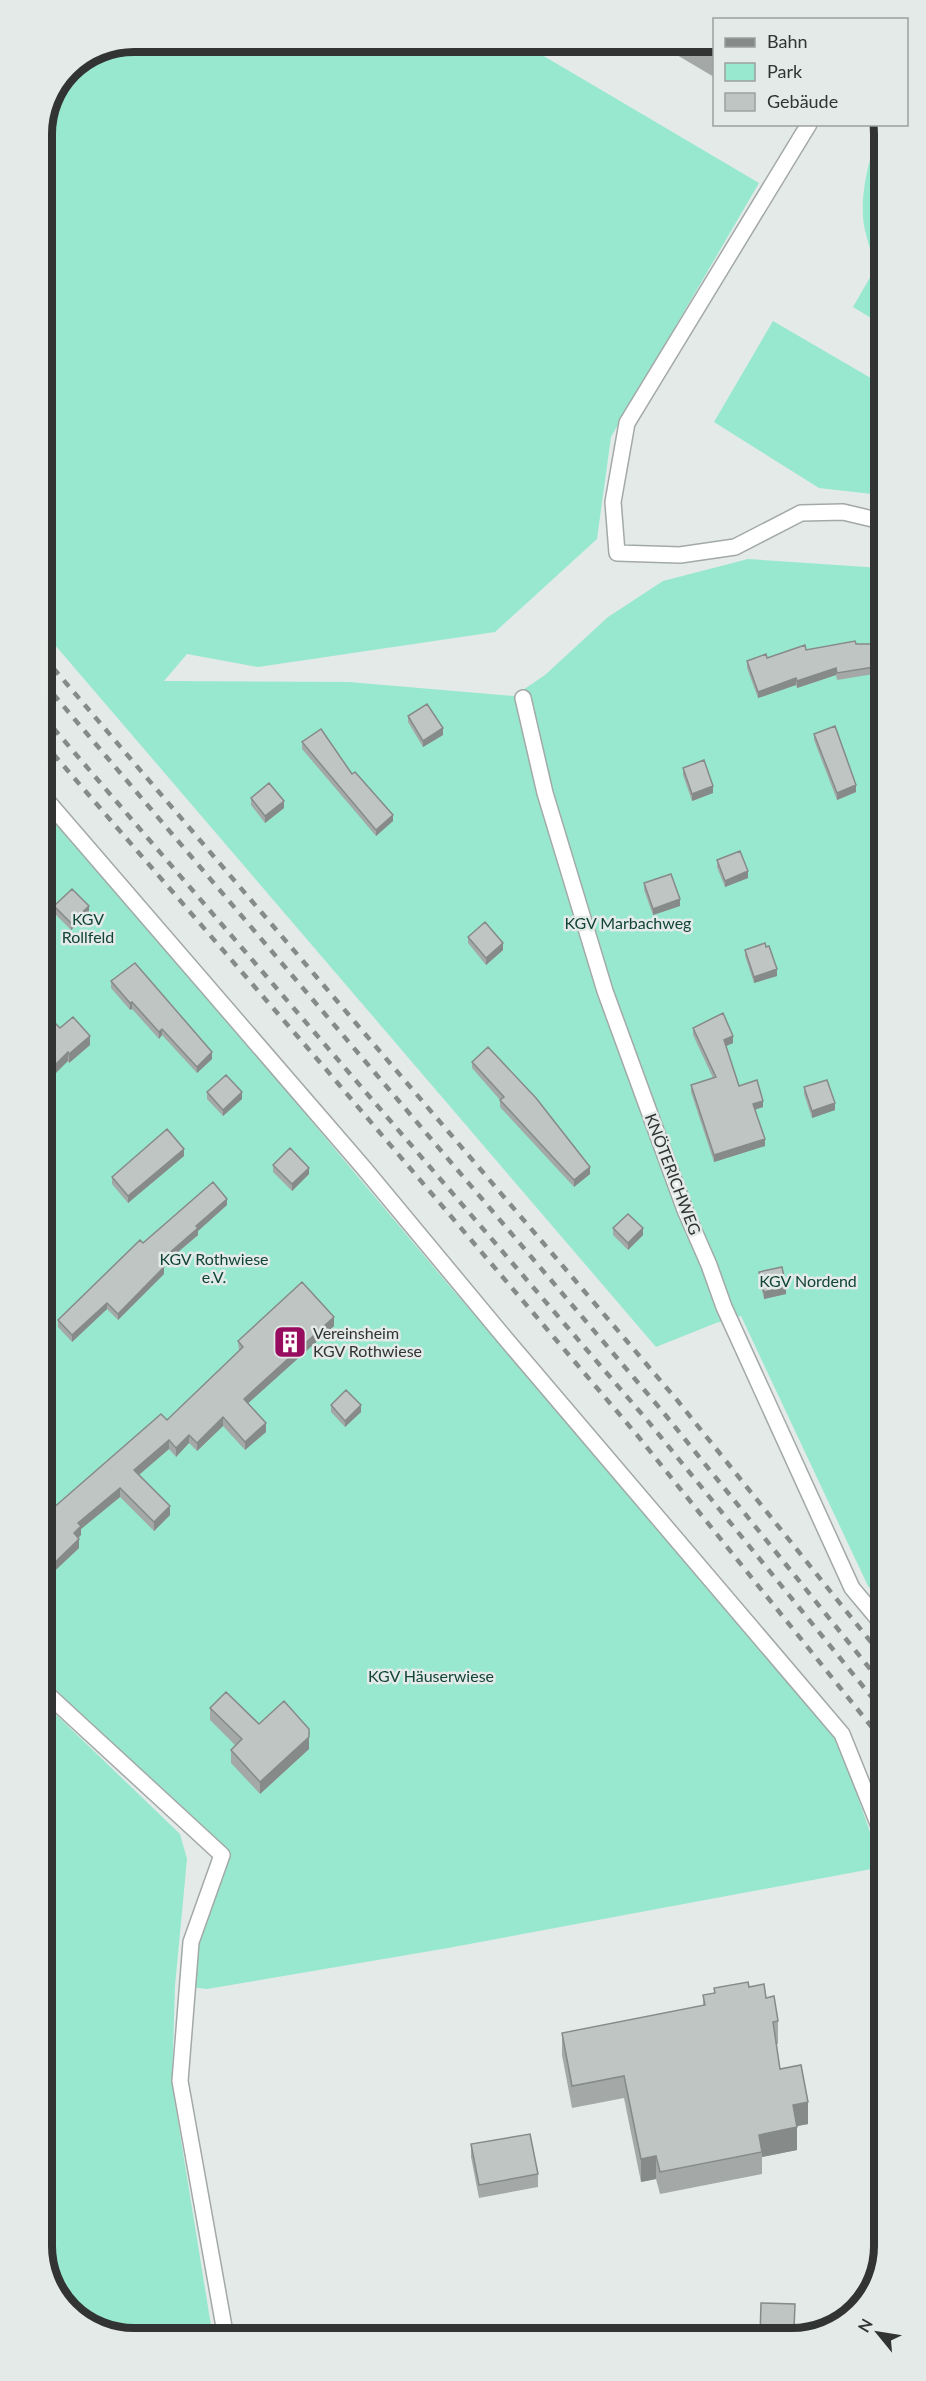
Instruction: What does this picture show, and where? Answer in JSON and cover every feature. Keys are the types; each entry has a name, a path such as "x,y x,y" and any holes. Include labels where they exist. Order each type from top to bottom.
{"lane":[{"path":"808,126 627,423 613,501 617,553 680,555 735,547 801,513 843,512 874,519"},
{"name":"KNÖTERICHWEG","path":"524,698 545,793 605,991 685,1210 710,1264 724,1307 852,1588 874,1614"},
{"path":"53,808 355,1158 842,1734 874,1814"},
{"path":"53,1699 222,1855 191,1942 180,2081 224,2328"}],"green space":[{"path":"135,53 539,53 759,183 611,437 597,539 495,632 258,667 187,654 164,681 349,682 514,696 545,675 608,617 663,581 748,559 874,568 874,1593 868,1586 741,1316 716,1323 656,1347 53,643 53,129 55,113 69,85 94,63 119,54"},
{"path":"874,146 874,260 863,218 864,192"},
{"path":"874,270 874,320 853,307"},
{"path":"773,321 874,380 874,494 819,488 714,422"},
{"name":"KGV Häuserwiese","path":"53,817 153,932 452,1289 625,1487 839,1742 874,1844 874,1868 448,1948 207,1989 191,1987 198,1941 217,1858 217,1840 53,1690"},
{"path":"53,1712 180,1834 187,1859 175,1986 172,2084 211,2328 113,2326 89,2315 73,2301 59,2278 53,2257"}],"building":[{"path":"855,641 856,644 874,644 874,667 837,673 836,668 797,681 796,678 758,692 747,661 766,654 767,658 805,645 806,650"},
{"path":"427,704 443,728 423,741 408,716"},
{"path":"835,726 856,785 837,793 814,734"},
{"path":"321,729 352,774 355,772 393,815 376,830 302,742"},
{"path":"704,760 713,786 692,794 683,768"},
{"path":"269,783 284,801 265,816 251,798"},
{"path":"740,851 748,871 725,881 717,860"},
{"path":"671,874 680,899 653,909 644,883"},
{"path":"72,889 89,906 71,923 54,906"},
{"path":"485,922 503,943 486,958 468,937"},
{"path":"765,943 766,947 769,946 777,969 754,977 745,950"},
{"path":"135,963 212,1052 197,1067 162,1029 159,1032 132,1002 130,1003 111,981"},
{"path":"723,1013 733,1036 724,1040 739,1086 757,1080 763,1101 753,1104 765,1139 714,1155 691,1085 716,1077 693,1028"},
{"path":"73,1017 90,1036 69,1054 68,1052 53,1067 53,1021 60,1028"},
{"path":"488,1047 536,1098 590,1167 574,1180 500,1100 504,1097 472,1062"},
{"path":"226,1075 242,1092 223,1110 207,1092"},
{"path":"827,1080 835,1103 812,1111 804,1087"},
{"path":"167,1129 184,1149 128,1196 112,1177"},
{"path":"290,1148 309,1168 292,1184 273,1165"},
{"path":"213,1182 227,1199 159,1262 164,1267 118,1314 107,1303 72,1335 58,1320 140,1240 143,1243"},
{"path":"628,1214 643,1228 628,1243 613,1228"},
{"path":"782,1267 786,1287 764,1292 759,1272"},
{"path":"302,1282 334,1317 244,1399 266,1423 245,1442 223,1417 197,1443 189,1435 176,1448 169,1440 134,1470 170,1506 154,1522 120,1488 78,1523 81,1526 74,1533 79,1539 53,1564 53,1508 161,1414 167,1420 243,1347 238,1341"},
{"path":"346,1390 361,1405 345,1421 331,1405"},
{"path":"226,1692 259,1724 284,1701 309,1729 309,1737 260,1782 231,1750 242,1739 210,1708"},
{"path":"748,1982 749,1987 764,1984 766,1998 774,1996 778,2021 773,2022 780,2069 801,2065 808,2102 793,2105 797,2127 759,2135 762,2152 660,2172 656,2156 641,2159 624,2076 572,2086 562,2033 705,2005 703,1995 715,1993 714,1988"},
{"path":"530,2134 538,2174 479,2185 471,2144"},
{"path":"761,2303 795,2304 794,2328 760,2328"}],"railway":[{"path":"53,668 677,1400 874,1646"},
{"path":"53,694 663,1412 874,1674"},
{"path":"53,728 647,1420 874,1700"},
{"path":"53,754 324,1067 637,1435 874,1730"}],"place":[{"name":"Vereinsheim KGV Rothwiese","path":"290,1342"}],"park label":[{"name":"KGV Marbachweg","path":"628,923"},
{"name":"KGV Rollfeld","path":"88,928"},
{"name":"KGV Rothwiese e.V.","path":"214,1268"},
{"name":"KGV Nordend","path":"808,1281"}]}
